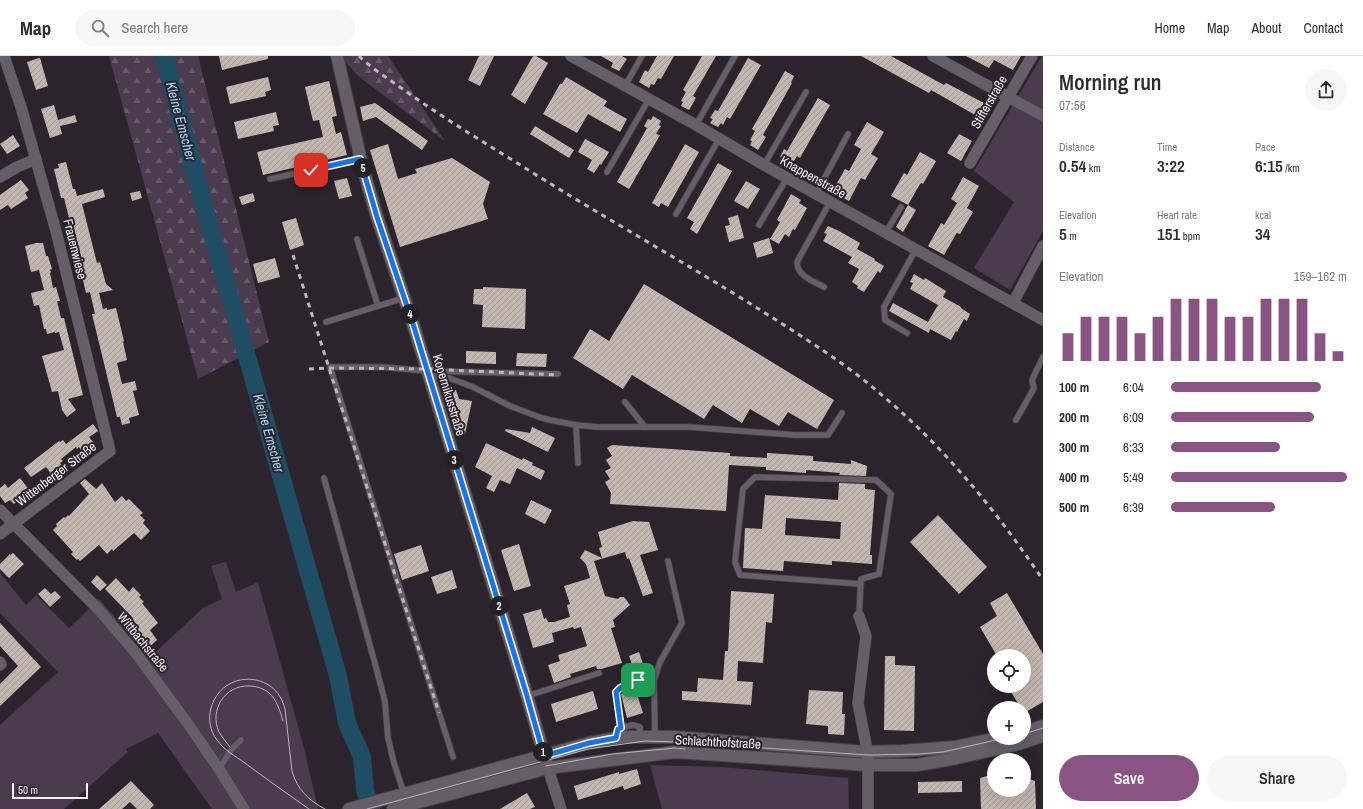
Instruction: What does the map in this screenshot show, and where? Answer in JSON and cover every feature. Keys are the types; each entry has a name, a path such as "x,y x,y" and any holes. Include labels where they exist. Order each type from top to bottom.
{"street":[{"path":"0,58 4,56"},
{"name":"Frauenwiese","path":"4,56 36,159 56,231 110,451"},
{"name":"Kopernikusstraße","path":"337,56 360,159 377,217 428,372 561,809"},
{"name":"Knappenstraße","path":"571,56 1043,320"},
{"path":"933,56 1043,116"},
{"name":"Stifterstraße","path":"970,163 1032,56"},
{"path":"0,176 36,159"},
{"path":"1013,303 1043,246"},
{"name":"Wittenberger Straße","path":"0,534 110,451"},
{"name":"Wittbachstraße","path":"0,510 99,610 135,652 219,769 244,809"},
{"path":"859,616 866,636 858,703 868,759 868,809"},
{"path":"1031,730 1043,726"},
{"name":"Schlachthofstraße","path":"398,802 618,733 640,737 675,737 917,765 944,761 1018,744 1043,736"},
{"name":"Schlachthofstraße","path":"349,809 398,802 548,768 675,752 868,759 916,751 955,747 987,740"}],"lane":[{"path":"625,86 642,56"},
{"path":"696,125 735,56"},
{"path":"764,165 806,92"},
{"path":"607,172 649,99"},
{"path":"816,194 848,134"},
{"path":"676,214 719,139"},
{"path":"270,179 360,159"},
{"path":"759,225 787,178"},
{"path":"824,287 800,273 797,262 830,202"},
{"path":"886,232 901,207"},
{"path":"357,239 378,306"},
{"path":"907,333 885,320 884,307 916,249"},
{"path":"326,322 404,298"},
{"path":"1016,420 1034,388 1032,380 1043,357"},
{"path":"453,756 330,366 382,367 428,372 558,374"},
{"path":"428,372 473,386 510,406 531,414 545,419 576,425 597,427 689,427 795,435 828,435 842,413"},
{"path":"625,402 645,427"},
{"path":"576,425 578,463"},
{"path":"859,616 861,584 861,580 879,574 891,494 876,480 755,477 743,489 735,562 740,575 861,584"},
{"path":"324,478 385,702 389,744 394,763 398,802"},
{"path":"655,737 654,678 660,662 682,623 668,561"},
{"path":"527,696 599,673"},
{"path":"618,733 616,692 620,688 638,680 654,678"},
{"path":"219,769 232,749 241,740"}],"green space":[{"path":"109,56 198,56 269,342 198,379"},
{"path":"340,56 388,56 445,141 358,76"},
{"path":"1042,56 1043,231 1010,290 974,268 1014,202 974,171"},
{"path":"226,562 236,592 258,582 304,748 318,809 212,809 158,733 126,749 128,752 64,809 0,809 0,725 58,672 0,613 0,573 26,605 36,595 69,628 99,599 150,657 203,608 222,599 211,566"},
{"path":"650,765 721,767 848,778 849,809 662,809"}],"building":[{"path":"219,56 268,56 268,59 222,70"},
{"path":"479,56 494,56 480,86 468,80"},
{"path":"533,56 536,56 548,63 525,104 511,95"},
{"path":"601,56 622,56 627,59 619,71 611,67 613,63"},
{"path":"657,56 674,56 661,79 658,78 654,85 651,84 649,88 639,82 645,70 648,72"},
{"path":"702,56 716,56 693,96 696,98 689,110 681,106 683,102 681,101 686,92 683,90"},
{"path":"861,56 891,56 944,85 946,83 984,103 977,116 931,90 929,93"},
{"path":"966,56 1021,56 1013,70 994,60 989,68"},
{"path":"40,58 48,86 36,90 27,62"},
{"path":"748,58 761,65 730,119 727,117 723,125 721,123 718,127 710,123 713,119 710,118 715,110 718,111"},
{"path":"785,71 794,76 792,83 763,135 766,137 758,150 750,145 752,141 750,140 755,131 752,129"},
{"path":"268,77 271,90 265,92 266,96 230,104 226,87"},
{"path":"566,77 607,101 604,106 627,119 620,132 588,114 577,133 543,114 560,84 562,84"},
{"path":"329,81 337,116 332,117 336,134 341,132 347,155 263,175 257,152 323,137 319,120 313,121 305,87"},
{"path":"818,98 830,105 800,158 797,156 792,164 780,157 784,149 787,151"},
{"path":"375,103 428,141 422,150 376,117 363,121 360,107"},
{"path":"54,105 58,120 75,115 77,122 60,126 62,134 50,138 41,109"},
{"path":"276,112 279,125 273,126 274,131 238,139 234,122"},
{"path":"653,116 661,121 659,125 661,126 656,134 660,135 629,189 617,182 647,128 644,126 648,119 651,120"},
{"path":"867,122 884,132 871,154 878,158 865,180 861,178 849,201 832,192 845,169 849,171 861,149 854,145"},
{"path":"535,126 574,150 569,158 530,134"},
{"path":"959,134 972,141 961,161 947,153"},
{"path":"13,135 20,146 7,154 0,144"},
{"path":"585,139 609,152 594,173 587,169 592,160 578,152"},
{"path":"388,144 398,179 417,173 415,169 452,158 490,182 483,204 488,219 400,247 370,150"},
{"path":"685,144 699,152 668,207 661,203 659,207 652,203"},
{"path":"920,152 936,161 923,184 920,184 908,205 891,196 904,173 907,175"},
{"path":"66,162 73,189 75,189 77,196 103,189 105,197 82,204 97,263 100,262 106,284 113,290 99,293 103,309 107,308 107,310 116,308 127,360 117,363 122,384 135,381 137,390 133,391 139,415 129,418 130,423 122,425 120,417 117,417 92,314 95,314 90,292 86,293 83,280 85,279 81,262 64,198 61,198 54,169 59,168 58,164"},
{"path":"718,163 732,171 697,234 690,229 694,222 687,218"},
{"path":"963,177 979,186 967,208 973,212 960,234 956,234 944,255 928,246 941,223 944,225 957,203 951,199"},
{"path":"347,178 352,196 339,199 334,181"},
{"path":"21,180 29,190 25,193 28,198 11,209 8,205 0,210 0,195"},
{"path":"746,181 760,189 748,209 734,201"},
{"path":"140,191 142,198 132,201 130,193"},
{"path":"253,193 255,201 242,205 239,197"},
{"path":"791,194 801,200 799,203 807,208 795,230 793,229 789,237 785,234 779,244 770,239 780,222 777,220"},
{"path":"908,205 916,210 903,232 896,227"},
{"path":"738,215 744,238 729,242 725,226 730,225 728,218"},
{"path":"296,218 304,245 290,250 282,222"},
{"path":"828,226 860,243 857,249 884,266 880,273 878,271 864,292 857,288 858,286 852,282 859,269 848,263 852,257 823,241 827,234 824,233"},
{"path":"769,238 773,253 757,258 753,243"},
{"path":"43,243 46,256 48,256 52,269 50,270 50,273 53,288 56,287 60,301 57,301 61,318 64,318 83,395 68,399 76,410 67,417 62,410 58,391 52,392 42,356 64,350 59,332 47,334 46,329 44,329 39,305 34,306 31,293 44,290 39,270 31,272 25,246"},
{"path":"275,258 280,277 258,283 253,264"},
{"path":"914,274 924,280 925,278 946,291 943,297 970,314 967,321 964,319 951,340 930,329 929,333 889,311 893,303 928,322 938,305 910,289 913,283 910,282"},
{"path":"644,284 834,400 817,429 788,412 779,426 750,409 742,423 713,405 704,419 632,375 623,389 573,358 590,329 609,341"},
{"path":"483,287 526,289 525,329 482,327 483,305 473,304 474,289 483,289"},
{"path":"466,351 496,352 496,364 466,363"},
{"path":"517,353 547,354 546,367 516,366"},
{"path":"456,390 459,399 472,401 465,434 459,437 445,393"},
{"path":"93,424 98,431 89,437 94,443 82,452 79,447 77,449 76,447 61,459 63,461 60,463 63,467 52,475 46,467 31,477 24,468 59,441 60,442 63,440 66,444"},
{"path":"532,427 555,438 548,452 505,431 506,429 530,433"},
{"path":"486,443 522,460 523,458 533,463 532,465 545,471 541,480 517,468 510,484 500,480 494,492 486,488 492,476 475,467"},
{"path":"612,445 730,453 730,456 767,458 767,453 813,456 813,461 851,464 851,460 867,466 866,476 839,475 840,473 806,470 806,473 766,470 766,467 729,465 726,511 610,504 611,493 605,482 610,479 605,471 611,468 606,460 612,456 607,448"},
{"path":"20,478 30,491 14,504 10,500 5,503 0,496 0,488 5,484 8,488"},
{"path":"85,479 96,489 102,483 115,502 122,496 126,501 129,499 143,513 140,515 145,520 143,523 150,531 141,540 134,533 113,551 112,549 107,554 99,545 80,561 78,559 77,560 71,554 73,552 53,530 57,526 56,524 64,517 69,516 89,494 80,483"},
{"path":"839,483 865,484 865,489 875,490 870,555 872,555 872,564 832,561 832,565 784,561 783,571 743,568 745,528 762,529 765,495 838,500","holes":["786,518 841,522 840,539 785,535"]},
{"path":"531,500 552,510 545,524 525,514"},
{"path":"938,515 987,567 959,594 910,542"},
{"path":"633,521 649,522 658,550 640,555 653,593 643,596 629,558 627,559 625,552 594,561 605,596 618,599 620,597 624,597 630,605 613,620 615,627 611,628 622,663 601,669 597,669 596,666 570,674 571,677 554,683 548,665 560,661 558,655 587,646 581,627 574,629 573,627 552,633 554,642 533,648 523,614 541,609 544,619 546,618 548,622 554,622 570,617 567,605 570,604 564,586 590,578 586,564 580,558 585,550 602,558 599,548 602,547 598,532"},
{"path":"519,544 531,586 514,591 501,550"},
{"path":"421,545 429,571 402,580 394,554"},
{"path":"13,553 24,564 9,578 0,569 0,564"},
{"path":"452,570 457,588 437,594 431,577"},
{"path":"97,575 107,585 100,591 91,582"},
{"path":"116,578 129,592 133,587 141,595 139,597 144,602 142,603 158,623 150,630 157,640 147,649 126,625 133,618 105,589"},
{"path":"45,588 51,594 55,591 61,597 50,607 38,594"},
{"path":"731,591 774,594 772,623 766,622 763,663 738,661 737,681 753,682 751,705 682,700 682,691 697,692 698,678 723,680 725,651 728,651"},
{"path":"1007,593 1043,654 1043,702 1031,709 1031,701 1017,701 1012,693 1031,693 1031,649 993,649 980,627 997,616 990,603"},
{"path":"0,623 41,667 0,706 0,684 18,666 0,646"},
{"path":"639,652 644,667 634,670 629,656"},
{"path":"885,656 895,656 895,665 915,666 914,731 884,730"},
{"path":"635,688 643,713 627,718 621,694"},
{"path":"809,690 843,692 842,714 845,714 844,735 828,734 828,726 806,724"},
{"path":"593,691 598,709 556,722 551,704"},
{"path":"637,769 641,784 624,790 623,786 578,800 574,786 619,772 619,774"},
{"path":"987,776 987,797 1031,797 1031,780 1035,781 1036,809 981,809 980,778"},
{"path":"131,781 154,805 150,809 137,809 130,802 122,809 99,809"},
{"path":"962,781 962,792 918,793 918,782"},
{"path":"527,793 535,807 530,809 500,809"}],"waterway":[{"name":"Kleine Emscher","path":"164,56 197,181 338,676 347,723 362,757 365,790 371,809"}],"tram line":[{"path":"309,809 230,753 220,744 210,725 210,716 211,708 217,695 226,686 237,681 249,679 261,681 271,687 280,696 285,709 294,777 300,789 308,798 325,809"},
{"path":"230,747 219,732 216,724 216,715 221,700 226,694 233,690 240,687 252,686 267,691 276,702 283,721"},
{"path":"1031,732 1043,728"},
{"path":"367,809 588,749 645,741 868,755 943,752 987,742"},
{"path":"546,766 612,754 675,748 685,749"}],"railway":[{"path":"359,56 382,75 459,127 754,306 820,348 868,383 906,416 969,482 989,506 1043,580"},
{"path":"293,255 439,713"},
{"path":"309,369 427,369 558,375"}],"route":[{"path":"311,170 360,159 377,217 414,327 544,756 589,743 616,738 618,729 621,728 616,692 620,688 638,680"}]}
